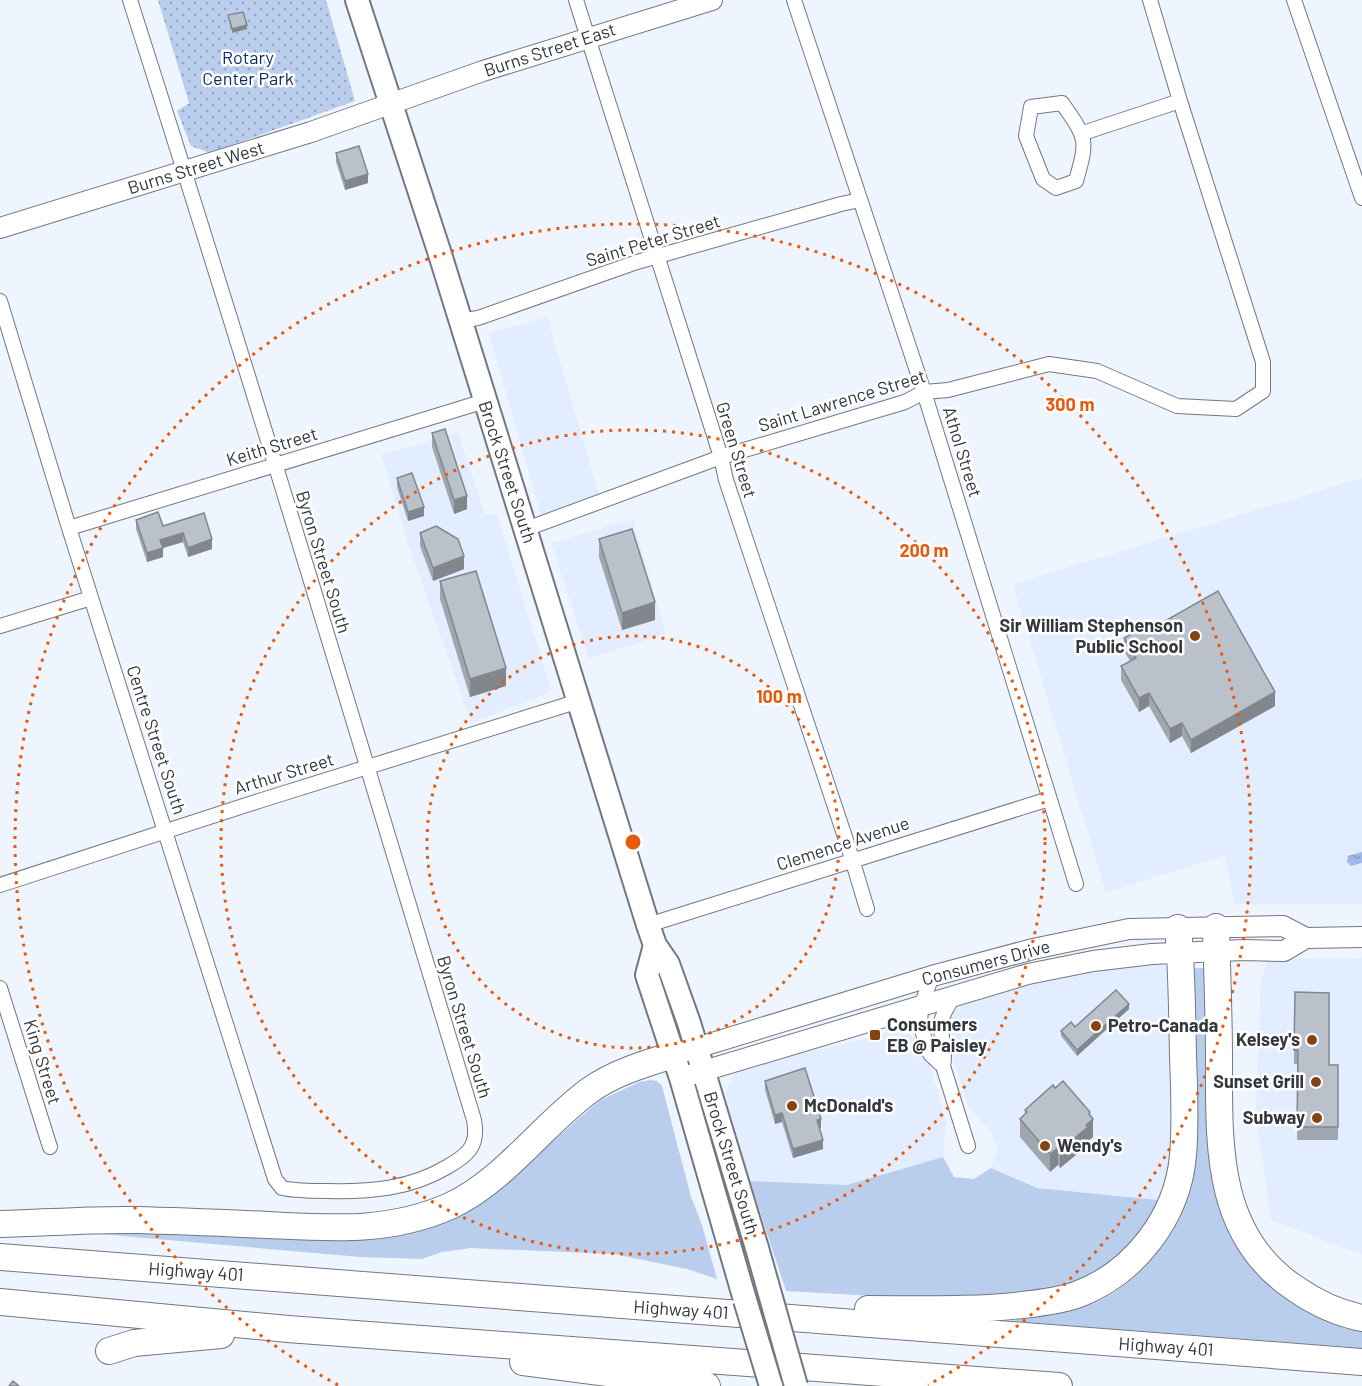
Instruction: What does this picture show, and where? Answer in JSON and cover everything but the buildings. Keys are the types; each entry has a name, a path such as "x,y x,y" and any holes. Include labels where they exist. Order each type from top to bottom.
{"highway":[{"path":"1217,939 1220,1128 1227,1192 1235,1214 1247,1241 1266,1264 1287,1283 1329,1308 1362,1318"},
{"path":"454,1292 831,1309 944,1309 1049,1302 1074,1296 1096,1287 1115,1275 1149,1242 1161,1224 1178,1183 1183,1156 1185,1121 1179,940"},
{"path":"0,1224 136,1220 355,1228 399,1223 451,1205 467,1196 499,1172 542,1131 592,1089 630,1070 683,1060"},
{"name":"Highway 401","path":"0,1257 1362,1362"},
{"path":"0,1302 292,1329 1059,1386"},
{"path":"110,1352 134,1343 292,1329 642,1379 707,1386"}],"main road":[{"name":"Brock Street South","path":"357,0 439,251 651,935 647,975 683,1060 729,1246 771,1386"},
{"name":"Burns Street East","path":"391,105 483,71 712,0"},
{"name":"Burns Street West","path":"0,228 391,105"},
{"name":"Consumers Drive","path":"683,1060 932,976 1033,949 1129,929 1179,940"},
{"name":"Consumers Drive","path":"704,1071 1028,975 1179,940 1217,939 1284,951 1306,938 1362,937"},
{"name":"Brock Street South","path":"683,1060 704,1071 796,1386"}],"street":[{"name":"Byron Street South","path":"130,0 368,767 474,1120 476,1135 470,1152 430,1177 406,1185 360,1192 282,1188"},
{"name":"Green Street","path":"576,0 721,457 726,480 853,860 867,909"},
{"name":"Athol Street","path":"794,0 924,392 1076,884"},
{"name":"Saint Lawrence Street","path":"526,529 721,457 905,402 924,392 948,390 1049,364 1097,371 1177,406 1236,409 1263,391 1263,362 1150,0"},
{"path":"1294,0 1362,198"},
{"path":"1083,133 1180,100"},
{"path":"1062,103 1083,133 1084,153 1076,181 1056,188 1043,179 1026,136 1031,107 1062,103"},
{"name":"Saint Peter Street","path":"459,321 478,318 657,257 860,200"},
{"name":"Centre Street South","path":"0,301 69,528 275,1179 282,1188"},
{"name":"Keith Street","path":"69,528 485,400"},
{"path":"0,626 91,598"},
{"name":"Arthur Street","path":"0,885 579,701"},
{"name":"Clemence Avenue","path":"651,935 853,860 1049,799"},
{"path":"932,976 921,1006 920,1025 930,1054 943,1066 968,1146"},
{"name":"King Street","path":"0,988 50,1147"},
{"path":"943,1066 946,1057 942,1017 954,996"}],"shaded area":[{"path":"547,317 600,498 541,515 489,333"},
{"path":"458,432 485,514 497,515 551,689 539,697 471,723 408,543 381,455"},
{"name":"Sir William Stephenson Public School","path":"1362,478 1362,904 1234,904 1225,855 1106,893 1013,584"},
{"path":"633,519 666,634 589,658 551,543"},
{"path":"1362,958 1362,1255 1271,1220 1256,1116 1261,980 1268,959"},
{"path":"1141,961 1162,964 1171,974 1177,1149 1168,1201 1037,1188 991,1168 998,1149 991,1133 968,1105 946,1037 949,1016 962,1003 1014,985"},
{"path":"897,1029 910,1034 920,1043 931,1069 946,1121 943,1157 847,1185 750,1181 726,1097 728,1085 735,1073 744,1068 776,1059 861,1040"}],"green space":[{"name":"Rotary Center Park","path":"158,0 326,0 355,101 210,153 191,146 177,111 189,103"},
{"path":"1193,968 1206,968 1216,1191 1308,1311 1344,1328 1362,1331 1362,1348 1009,1321 1074,1309 1112,1294 1145,1267 1172,1232 1182,1213 1194,1174 1196,1135"},
{"path":"657,1081 662,1086 691,1197 702,1225 717,1279 687,1269 614,1254 471,1248 442,1252 422,1259 360,1257 77,1232 128,1230 237,1236 371,1239 423,1230 449,1220 515,1174 599,1101 639,1082"},
{"path":"943,1157 954,1177 974,1179 991,1168 1037,1188 1168,1201 1110,1271 1069,1289 963,1301 786,1291 750,1181 847,1185"}],"water":[{"path":"1362,852 1362,863 1351,866 1347,862 1348,856"}],"place":[{"name":"Sir William Stephenson Public School","path":"1195,636"},
{"name":"Petro-Canada","path":"1096,1026"},
{"name":"Consumers EB @ Paisley","path":"875,1035"},
{"name":"Kelsey's","path":"1312,1040"},
{"name":"Sunset Grill","path":"1316,1082"},
{"name":"McDonald's","path":"792,1106"},
{"name":"Subway","path":"1317,1118"},
{"name":"Wendy's","path":"1045,1146"}]}
